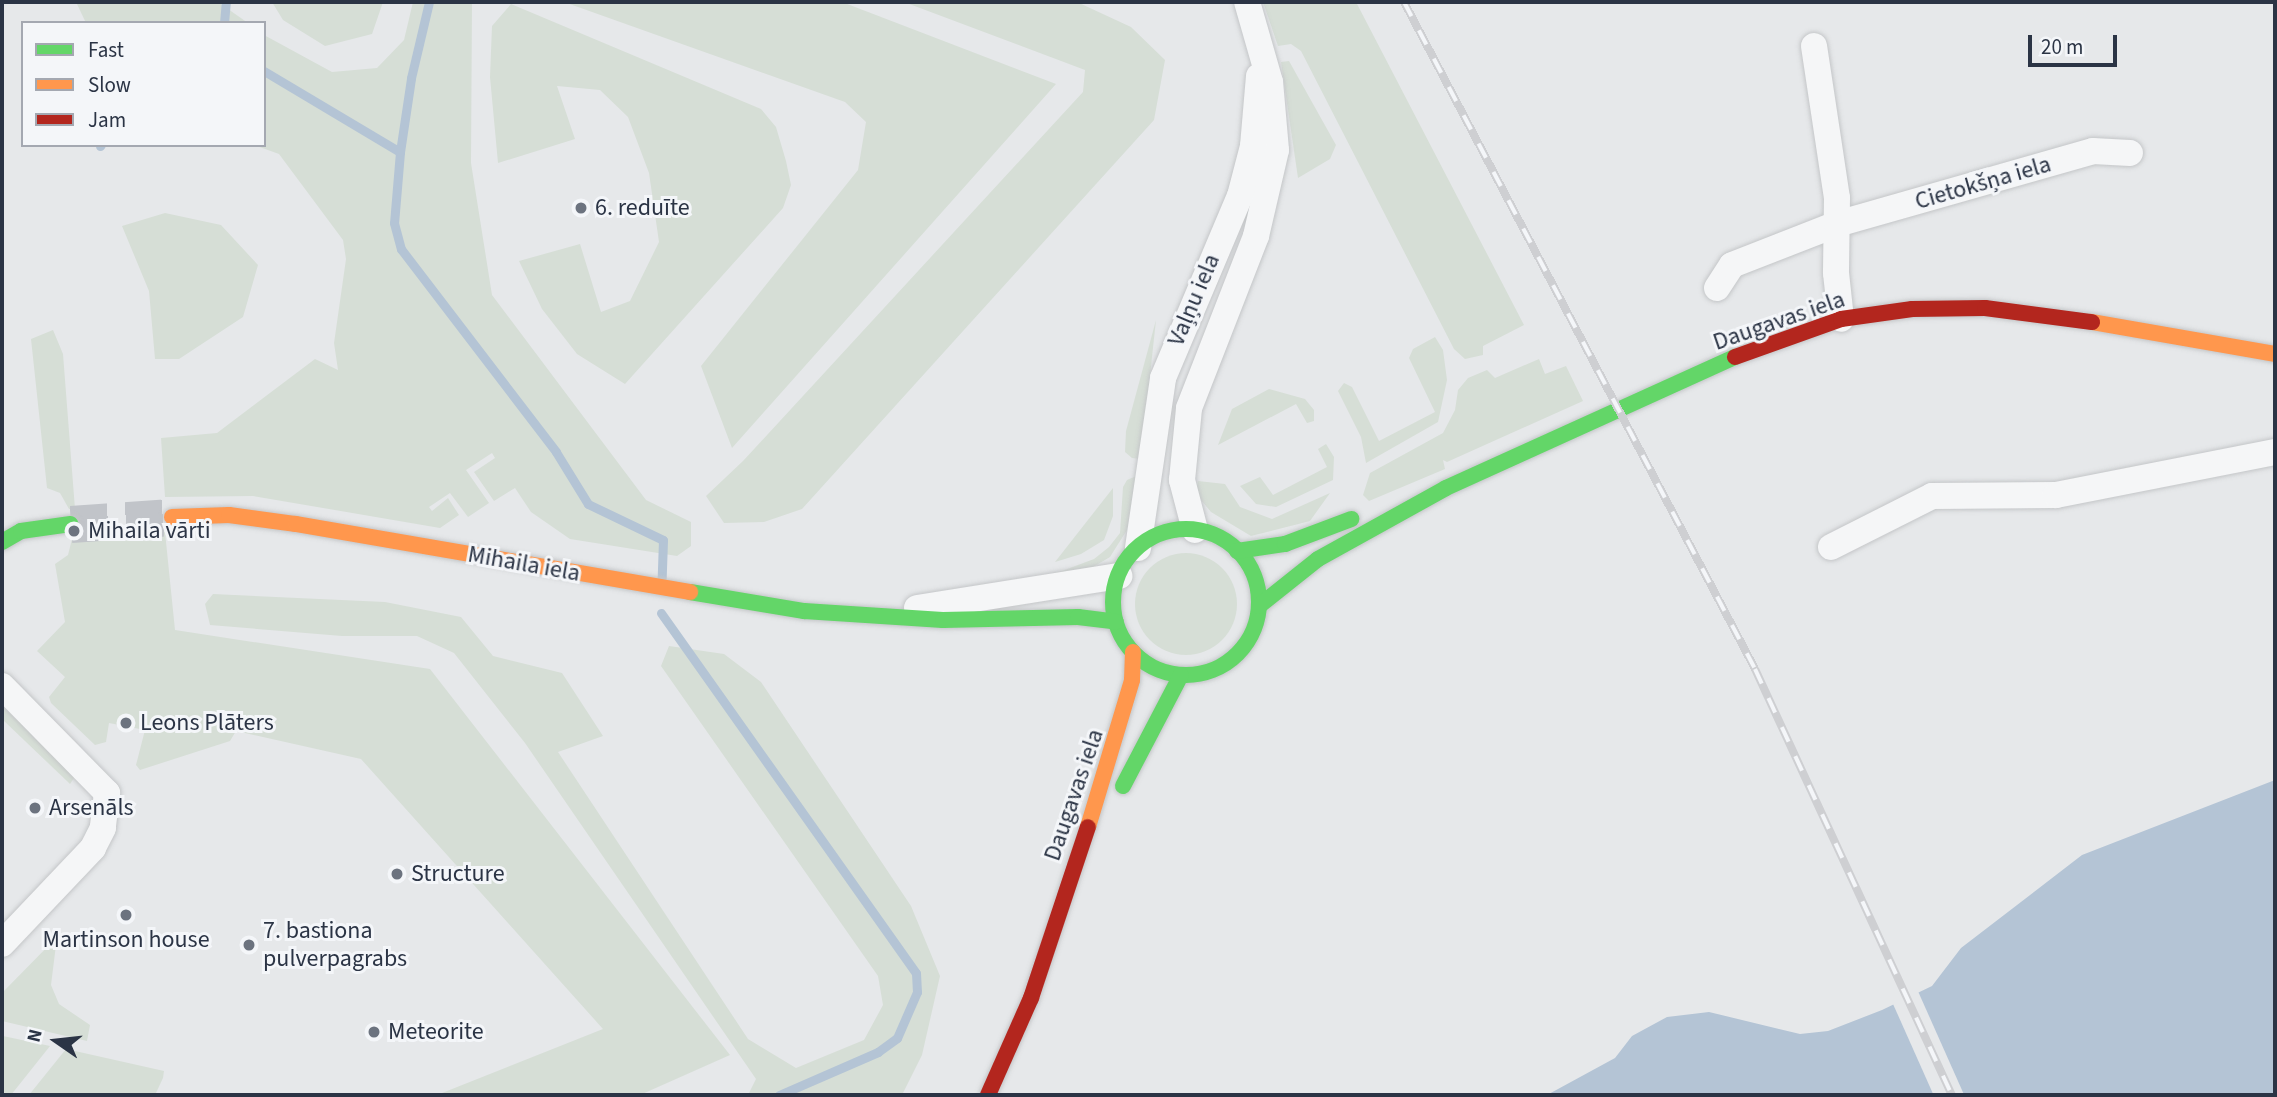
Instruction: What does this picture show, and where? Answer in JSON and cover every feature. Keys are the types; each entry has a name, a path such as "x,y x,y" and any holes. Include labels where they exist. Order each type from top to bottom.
{"main road":[{"name":"Daugavas iela","path":"1259,606 1318,559 1446,488 1744,353 1841,319 1912,309 1985,308 2057,316 2275,354"},
{"name":"Daugavas iela","path":"1237,551 1285,544 1446,488"},
{"name":"Mihaila iela","path":"172,517 229,515 296,524 752,604 943,620 1078,617 1116,622"},
{"path":"2,542 21,531 71,524"},
{"path":"1195,530 1215,536 1237,551 1255,579 1259,606 1253,632 1232,659 1208,672 1181,675 1155,668 1133,652 1116,622 1114,595 1119,576 1138,548 1161,534 1195,530"},
{"name":"Daugavas iela","path":"1047,950 1125,713 1133,652"},
{"name":"Daugavas iela","path":"988,1095 1047,950 1113,806 1181,675"}],"street":[{"name":"Vaļņu iela","path":"1195,530 1182,480 1189,408 1256,236 1276,149 1275,109 1247,2"},
{"path":"1814,46 1837,198 1841,319"},
{"name":"Vaļņu iela","path":"1138,548 1163,378 1247,172 1262,56"},
{"name":"Cietokšņa iela","path":"1717,288 1732,265 1837,224 2093,151 2130,153"},
{"path":"1831,547 1932,496 2056,495 2275,452"},
{"name":"Mihaila iela","path":"877,615 1119,576"},
{"path":"2,686 107,793 103,828 93,848 2,944"}],"shaded area":[{"path":"76,2 218,2 245,21 85,21"},
{"path":"272,2 383,2 372,34 325,46 283,20"},
{"path":"413,2 472,2 471,163 492,295 646,500 691,522 691,546 677,556 570,539 531,512 515,488 494,501 474,472 495,458 492,453 466,470 489,503 468,517 450,493 429,507 432,511 448,498 459,515 440,528 253,496 165,497 161,438 217,433 315,359 338,370 334,343 346,259 343,240 279,154 260,147 266,147 266,36 332,72 377,68 404,40"},
{"path":"564,2 842,2 1056,84 732,448 701,366 858,170 866,122 845,102"},
{"path":"904,2 1077,2 1131,27 1165,60 1154,120 802,509 764,522 724,523 706,496 743,461 1083,92 1085,70"},
{"path":"1263,2 1356,2 1524,325 1483,346 1483,355 1465,359 1454,349 1301,51 1291,44 1278,46"},
{"path":"511,4 761,109 776,127 791,185 783,208 625,384 577,354 542,309 519,261 580,244 601,312 630,301 659,242 649,173 628,117 600,90 557,86 575,139 498,163 490,77 492,26"},
{"path":"1289,61 1336,145 1330,159 1298,178 1281,62"},
{"path":"165,213 221,225 258,265 243,317 179,359 155,359 149,291 122,226"},
{"path":"1156,320 1141,459 1132,458 1125,452 1126,431"},
{"path":"53,330 63,354 75,509 69,509 60,493 47,488 31,339"},
{"path":"1435,337 1443,350 1447,380 1438,422 1366,463 1361,437 1338,391 1344,383 1352,387 1379,441 1435,412 1409,358 1413,349"},
{"path":"1539,359 1545,374 1566,366 1583,401 1447,462 1443,460 1445,469 1369,501 1363,495 1370,473 1443,433 1455,410 1458,390 1468,378 1487,370 1495,378"},
{"path":"1269,389 1305,399 1314,410 1314,421 1307,423 1296,404 1218,445 1232,409"},
{"path":"1326,444 1334,457 1333,480 1276,507 1256,504 1240,486 1260,477 1273,495 1327,467 1318,449"},
{"path":"1139,475 1127,530 1110,557 1093,567 1006,585 1062,571 1094,559 1109,547 1120,533 1123,487 1127,480"},
{"path":"1198,481 1225,484 1240,507 1272,519 1330,493 1310,521 1251,536 1211,512 1196,494"},
{"path":"1113,488 1113,516 1104,540 1081,554 1055,562"},
{"path":"165,532 175,630 430,669 730,1055 640,1095 437,1095 603,1029 361,759 236,731 230,741 140,770 136,765 145,730 109,723 106,742 95,745 51,703 49,697 65,677 37,651 65,622 55,564 68,555 72,539"},
{"path":"1186,553 1206,556 1229,575 1234,584 1237,604 1234,624 1215,647 1206,652 1186,655 1166,652 1143,633 1138,624 1135,604 1138,584 1157,561 1166,556"},
{"path":"213,594 385,602 461,617 493,656 562,673 603,736 558,752 748,1039 796,1068 864,1040 883,1005 878,976 661,666 669,646 724,654 761,682 911,906 940,976 922,1055 902,1095 748,1095 756,1079 525,743 454,653 417,636 342,636 210,625 205,604"},
{"path":"2,706 76,775 70,784 2,719"},
{"path":"57,937 51,985 59,1004 90,1025 87,1041 2,1021 2,993"},
{"path":"3,1036 50,1046 11,1095 2,1095"},
{"path":"66,1049 164,1071 163,1078 155,1095 29,1095"}],"water":[{"path":"2275,780 2275,1095 1547,1095 1615,1058 1632,1036 1667,1017 1709,1012 1800,1034 1828,1031 1882,1010 1932,986 1961,948 2082,855"}],"pier":[{"path":"1917,989 1964,1095 1934,1095 1891,1000"}],"waterway":[{"path":"224,21 226,2"},
{"path":"400,152 411,78 429,2"},
{"path":"266,72 400,152 394,223 401,249 556,452 588,504 663,540 662,578"},
{"path":"661,613 916,973 917,992 897,1038 878,1052 779,1095"}],"tunnel":[{"path":"71,524 172,517"}],"railway":[{"path":"1404,2 1755,669 1952,1095"}],"traffic: fast":[{"path":"1259,606 1318,559 1446,488 1735,357"},
{"path":"1237,551 1285,544 1351,519"},
{"path":"2,542 21,531 71,524"},
{"path":"1186,529 1214,535 1237,551 1253,574 1259,602 1253,630 1237,653 1214,669 1186,675 1158,669 1135,653 1119,630 1113,602 1119,574 1135,551 1158,535 1186,529"},
{"path":"690,592 804,611 943,620 1078,617 1116,622"},
{"path":"1123,786 1181,675"}],"traffic: slow":[{"path":"2092,322 2275,354"},
{"path":"172,517 229,515 296,524 690,592"},
{"path":"1088,827 1132,680 1133,652"}],"traffic: jam":[{"path":"1735,357 1841,319 1912,309 1985,308 2092,322"},
{"path":"988,1095 1031,998 1088,827"}],"place":[{"name":"6. reduīte","path":"581,208"},
{"name":"Mihaila vārti","path":"74,531"},
{"name":"Leons Plāters","path":"126,723"},
{"name":"Arsenāls","path":"35,808"},
{"name":"Structure","path":"397,874"},
{"name":"Martinson house","path":"126,915"},
{"name":"7. bastiona pulverpagrabs","path":"249,945"},
{"name":"Meteorite","path":"374,1032"}]}
